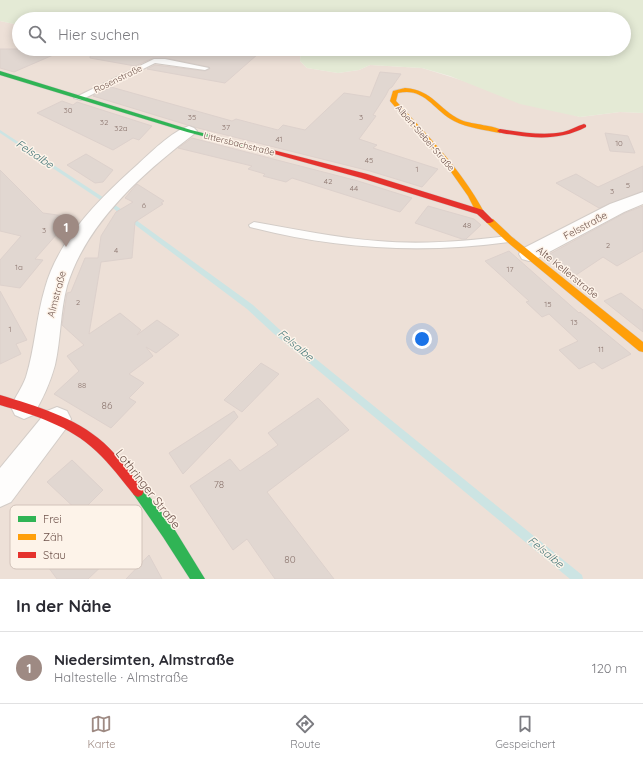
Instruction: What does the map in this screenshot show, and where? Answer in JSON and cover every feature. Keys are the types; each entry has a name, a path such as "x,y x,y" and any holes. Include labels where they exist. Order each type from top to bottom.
{"street":[{"name":"Littersbachstraße","path":"0,73 189,132 364,176 480,212"},
{"name":"Albert-Siebel-Straße","path":"480,212 469,191 453,170 393,101 395,92 405,89 419,91 430,97 447,114 456,119 487,128 548,135 572,132 584,126"},
{"name":"Almstraße","path":"24,406 34,392 39,379 44,359 52,307 63,267 76,246 109,203 152,160 189,132"},
{"name":"Felsstraße","path":"529,254 611,211 643,197"},
{"name":"Alte Kellerstraße","path":"480,212 509,239 643,348"},
{"name":"Lothringer Straße","path":"0,400 24,406 57,419 91,439 121,470 153,511 198,579"},
{"path":"0,492 57,419"}],"lane":[{"name":"Rosenstraße","path":"78,98 154,61 165,61 205,68"},
{"path":"254,226 338,240 385,245 465,244 509,239"}],"shaded area":[{"path":"0,21 12,24 12,56 300,56 300,61 307,68 338,73 359,70 370,65 422,68 580,117 620,112 643,113 643,579 0,579"}],"green space":[{"path":"0,0 643,0 643,113 620,112 580,117 520,104 450,76 422,68 370,65 359,70 338,73 307,68 300,61 300,56 631,56 631,12 12,12 12,24 0,21"}],"building":[{"path":"0,49 12,49 12,56 51,56 14,72 0,68"},
{"path":"90,56 256,56 225,83 147,69 155,65 205,71 210,69 209,67 165,58 153,58 135,66 90,58"},
{"path":"380,72 401,74 389,89 373,115 376,116 359,139 377,145 373,148 438,169 422,187 370,171 194,127 93,96 111,87 232,121 236,119 278,130 283,125 305,130 344,93 370,97"},
{"path":"62,101 73,105 77,102 152,126 139,140 133,138 113,150 37,113"},
{"path":"605,133 628,136 635,153 610,151"},
{"path":"192,138 358,181 412,198 400,212 292,178 286,182 263,176 265,174 248,169 252,166 178,148"},
{"path":"86,154 113,170 103,182 95,183 67,165"},
{"path":"643,166 643,191 599,208 556,183 576,174 598,187"},
{"path":"0,170 43,213 72,217 35,259 43,260 20,288 0,285 0,260 21,236 0,231"},
{"path":"137,184 164,201 161,203 163,204 135,222 132,258 101,262 89,334 120,313 141,330 137,335 157,320 179,335 156,353 146,347 153,356 129,374 144,383 129,398 136,402 111,428 54,394 79,371 67,356 84,345 62,325 67,293 71,292 85,258 98,258 101,236 116,212 133,202 125,198"},
{"path":"428,206 474,219 481,225 466,239 462,239 415,223"},
{"path":"643,206 643,251 617,266 603,257 573,277 546,256 625,213"},
{"path":"509,251 579,313 580,312 631,354 602,369 594,362 579,369 559,350 578,341 549,314 542,317 526,302 529,301 485,261"},
{"path":"0,291 27,340 16,344 21,354 0,364"},
{"path":"621,293 643,310 643,332 604,301"},
{"path":"261,363 279,374 242,412 224,400"},
{"path":"318,398 349,430 267,492 334,579 275,579 247,539 233,550 190,486 230,459 240,471 278,445 268,433"},
{"path":"234,411 238,417 183,474 169,453"},
{"path":"72,460 103,490 88,505 71,505 47,482"},
{"path":"149,555 162,579 126,579 136,569 142,569 142,562"},
{"path":"50,569 99,569 88,579 57,579"}],"waterway":[{"name":"Felsalbe","path":"0,131 116,208 250,307 276,331 578,579"}],"traffic: fast":[{"path":"0,73 189,131 273,152"},
{"path":"138,491 168,532 198,579"}],"traffic: slow":[{"path":"480,212 472,196 452,167 393,101 395,92 414,90 421,93 457,120 500,131"},
{"path":"490,221 509,239 643,348"}],"traffic: jam":[{"path":"500,131 543,136 565,134 584,126"},
{"path":"273,152 364,176 480,212 490,221"},
{"path":"0,400 48,416 83,434 93,441 117,464 138,491"}],"place":[{"name":"Niedersimten, Almstraße","path":"66,247"}]}
